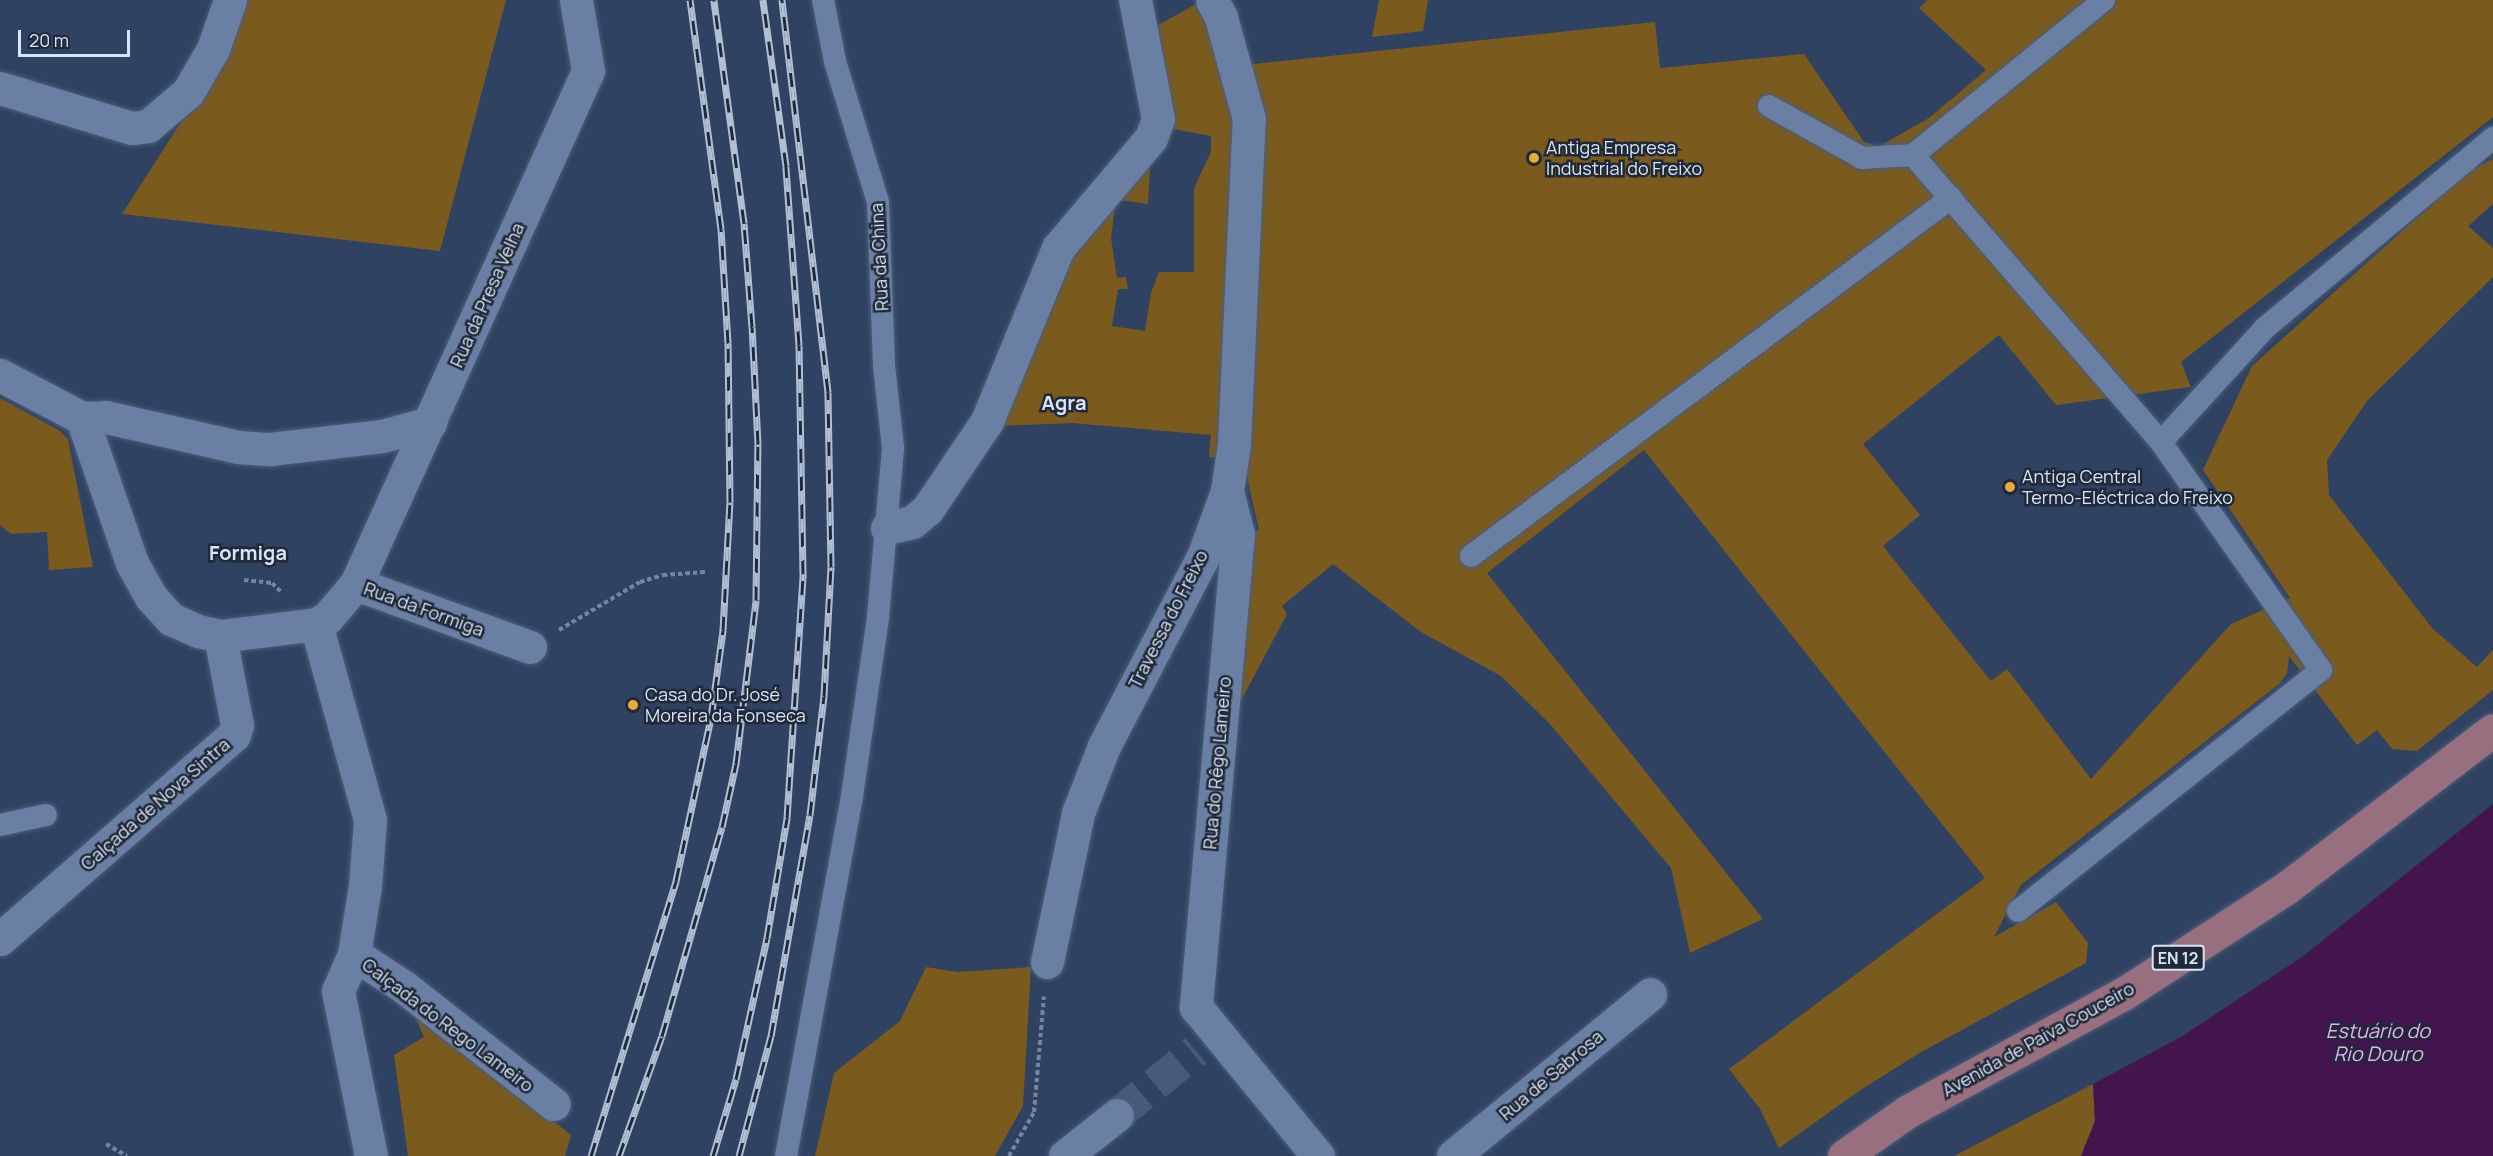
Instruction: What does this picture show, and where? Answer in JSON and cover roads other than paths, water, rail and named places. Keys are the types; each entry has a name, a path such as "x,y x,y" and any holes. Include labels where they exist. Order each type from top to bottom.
{"main road":[{"name":"Avenida de Paiva Couceiro","path":"1844,1156 1908,1111 2123,994 2276,894 2493,730"}],"street":[{"path":"0,88 132,128 148,126 188,92 213,49 230,0"},
{"name":"Rua da Presa Velha","path":"356,584 588,71 576,0"},
{"path":"887,528 912,522 927,510 987,421 1058,248 1151,138 1158,119 1135,0"},
{"name":"Travessa do Freixo","path":"1047,962 1078,813 1104,746 1203,557 1227,491 1234,444 1249,119 1221,17 1212,0"},
{"path":"0,375 82,418 106,417 238,447 270,449 382,436 430,423"},
{"path":"82,418 140,581 171,619 220,636 316,624"},
{"name":"Rua do Rêgo Lameiro","path":"1227,491 1238,534 1196,1007 1205,1040 1318,1156"},
{"name":"Rua da Formiga","path":"316,624 327,618 356,584 530,647"},
{"name":"Calçada do Rego Lameiro","path":"316,624 370,820 365,886 354,954 404,987 554,1104"},
{"name":"Calçada de Nova Sintra","path":"0,939 234,735 237,725 220,636"},
{"path":"354,954 338,991 371,1156"},
{"name":"Rua de Sabrosa","path":"1453,1156 1650,993"},
{"path":"1065,1156 1117,1115"}],"lane":[{"name":"Rua da China","path":"786,1156 846,831 887,528 893,448 884,365 878,202 835,61 823,0"},
{"path":"1768,106 1862,158 1913,155 2104,0"},
{"path":"2161,442 2265,328 2493,138"},
{"path":"1913,155 2161,442 2321,670 2018,911"},
{"path":"1471,556 1951,198"},
{"path":"0,825 46,814"}],"water":[{"name":"Estuário do Rio Douro","path":"2493,804 2493,1156 2081,1156 2095,1121 2093,1084 2181,1037 2302,957"}],"tunnel":[{"path":"1117,1115 1196,1050"}],"railway":[{"path":"591,1156 676,881 711,718 723,630 730,502 728,343 721,229 690,0"},
{"path":"619,1156 662,1036 722,827 736,764 756,600 758,444 752,327 744,223 714,0"},
{"path":"713,1156 736,1079 767,938 787,818 803,574 799,345 786,166 763,0"},
{"path":"739,1156 771,1036 810,815 824,696 831,567 828,392 782,0"}],"place":[{"name":"Antiga Empresa Industrial do Freixo","path":"1534,158"},
{"name":"Antiga Central Termo-Eléctrica do Freixo","path":"2010,487"},
{"name":"Casa do Dr. José Moreira da Fonseca","path":"633,705"}],"district":[{"name":"Agra","path":"1064,402"},
{"name":"Formiga","path":"248,552"}]}
